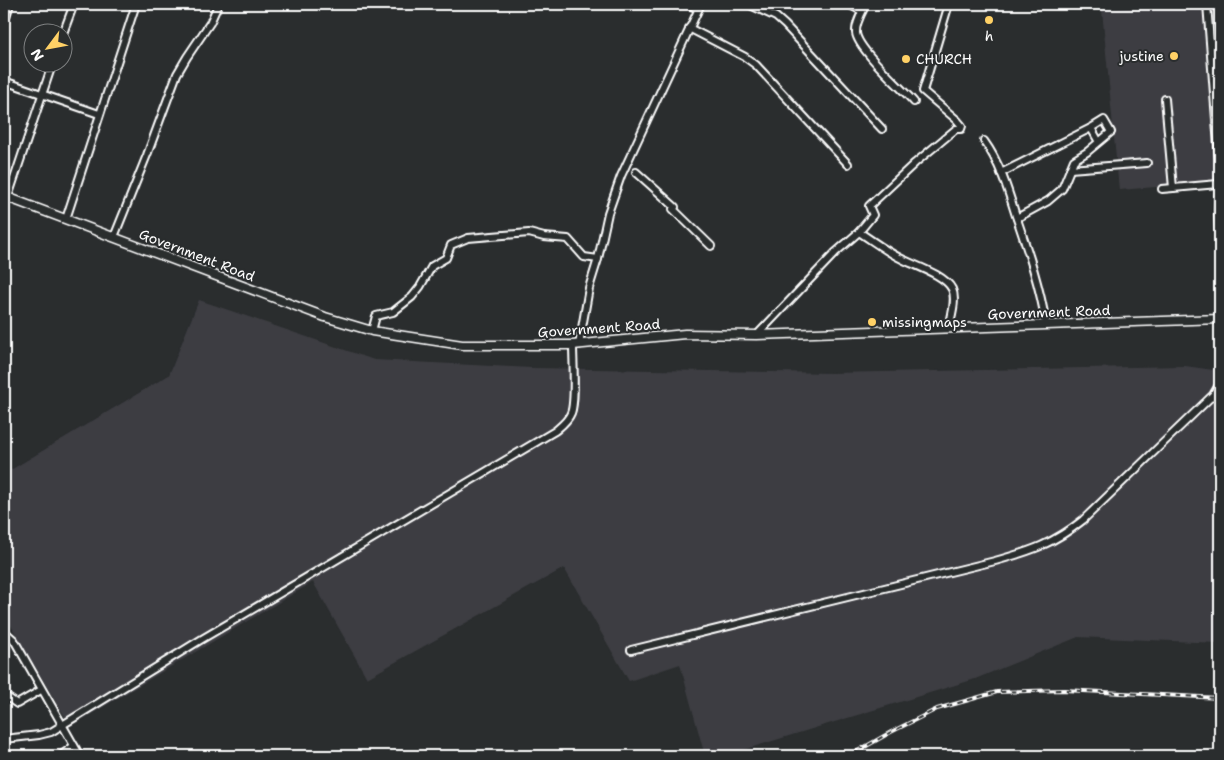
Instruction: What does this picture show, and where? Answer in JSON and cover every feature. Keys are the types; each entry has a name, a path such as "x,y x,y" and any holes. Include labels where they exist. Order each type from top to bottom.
{"street":[{"path":"4,23 10,4"},
{"path":"67,22 74,4"},
{"path":"66,220 136,4"},
{"path":"4,739 39,736 51,732 414,512 564,424 571,413 576,345 588,288 598,258 608,214 620,176 699,6 688,4"},
{"path":"748,4 776,17 882,129"},
{"path":"848,4 862,11"},
{"path":"866,4 856,31 861,45 914,102"},
{"path":"757,335 836,252 859,232 872,215 869,206 915,163 956,130 961,129 962,126 958,120 924,91 949,4"},
{"path":"1207,4 1220,171 1218,184 1220,251"},
{"path":"114,237 177,74 210,23 218,5"},
{"path":"689,28 745,57 756,65 848,164"},
{"path":"6,197 50,72"},
{"path":"4,81 99,114"},
{"path":"1166,99 1173,188"},
{"path":"1001,173 1104,120 1111,132 1074,160 1062,189 1048,201 1017,218"},
{"path":"1091,128 1099,142"},
{"path":"984,142 994,155 1017,218 1043,304 1046,324"},
{"path":"1070,169 1147,163"},
{"path":"636,172 711,246"},
{"path":"1162,189 1218,184"},
{"name":"Government Road","path":"6,197 325,317 372,331 462,346 576,345 685,334 757,335 1220,319"},
{"path":"859,232 902,259 934,274 949,285 953,291 954,298 949,328"},
{"path":"372,331 376,316 393,312 412,297 432,266 446,258 451,245 464,239 529,233 544,238 568,239 584,257 598,258"},
{"path":"631,650 995,561 1025,553 1048,544 1066,534 1083,520 1213,394 1220,380"},
{"path":"4,631 14,640 80,756"},
{"path":"4,695 17,704 41,690"},
{"path":"60,756 74,746"}],"shaded area":[{"path":"1202,4 1216,182 1119,190 1102,10"},
{"path":"199,300 374,360 531,368 832,373 1185,366 1220,371 1220,643 1078,637 975,679 723,756 705,756 680,664 629,681 564,568 367,678 313,582 71,726 4,614 4,474 169,375"}],"railway":[{"path":"849,756 937,709 997,692 1064,690 1220,698"}],"place":[{"name":"h","path":"989,20"},
{"name":"justine","path":"1174,56"},
{"name":"CHURCH","path":"906,59"},
{"name":"missingmaps","path":"872,322"}]}
